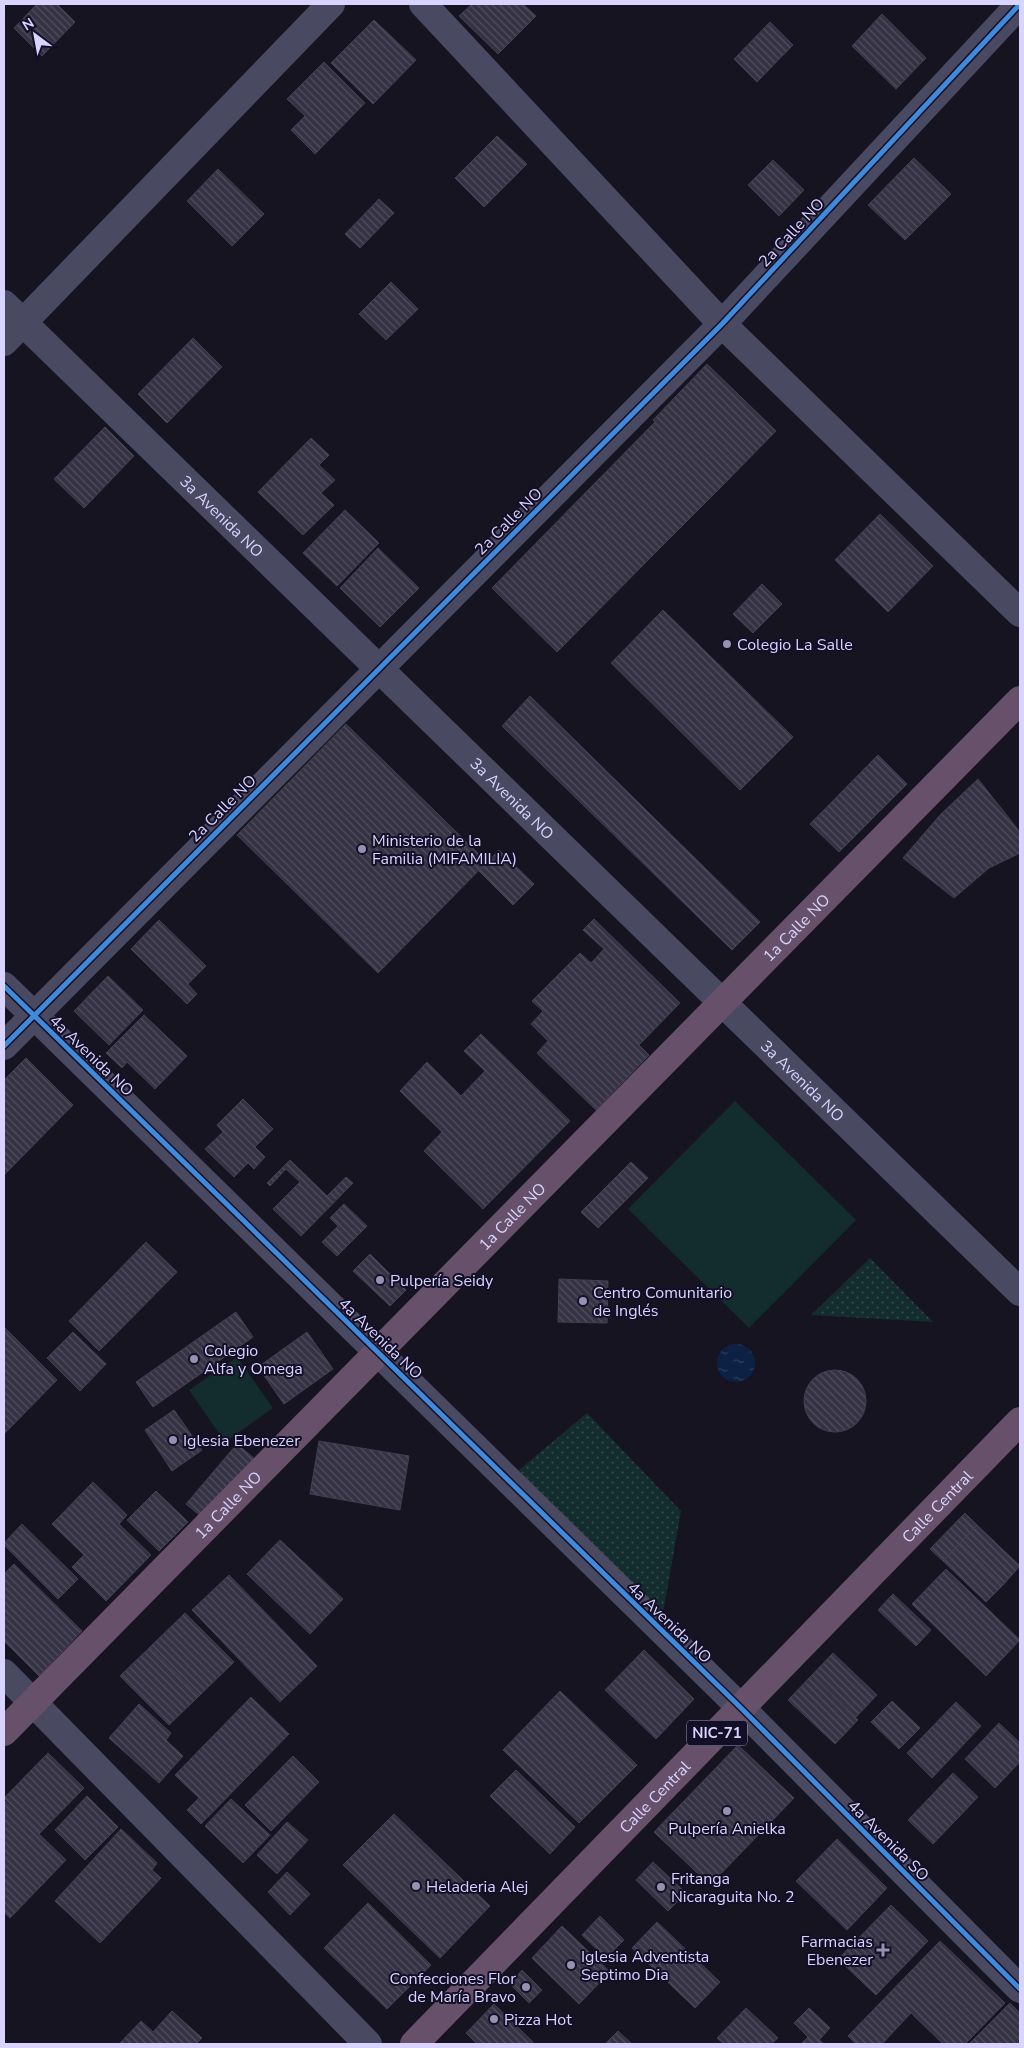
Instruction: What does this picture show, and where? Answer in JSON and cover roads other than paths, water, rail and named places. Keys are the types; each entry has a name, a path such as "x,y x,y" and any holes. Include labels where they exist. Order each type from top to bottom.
{"highway":[{"name":"1a Calle NO","path":"4,1732 1020,700"},
{"name":"Calle Central","path":"414,2044 1020,1421"}],"street":[{"path":"10,323 331,4"},
{"path":"423,4 722,324 1020,613"},
{"name":"2a Calle NO","path":"4,1046 722,324 1020,4"},
{"name":"3a Avenida NO","path":"10,323 378,669 1020,1292"},
{"name":"4a Avenida NO","path":"4,986 741,1708"},
{"path":"4,1673 368,2044"},
{"name":"4a Avenida SO","path":"741,1708 1020,1989"}],"water":[{"path":"736,1344 750,1349 755,1363 750,1377 736,1382 722,1377 717,1363 722,1349"}],"place":[{"name":"Colegio La Salle","path":"727,644"},
{"name":"Ministerio de la Familia (MIFAMILIA)","path":"362,849"},
{"name":"Pulpería Seidy","path":"380,1280"},
{"name":"Centro Comunitario de Inglés","path":"583,1301"},
{"name":"Colegio Alfa y Omega","path":"194,1359"},
{"name":"Iglesia Ebenezer","path":"173,1440"},
{"name":"Pulpería Anielka","path":"727,1811"},
{"name":"Heladeria Alej","path":"416,1886"},
{"name":"Fritanga Nicaraguita No. 2","path":"661,1887"},
{"name":"Farmacias Ebenezer","path":"883,1950"},
{"name":"Iglesia Adventista Septimo Dia","path":"571,1965"},
{"name":"Confecciones Flor de María Bravo","path":"526,1987"},
{"name":"Pizza Hot","path":"494,2019"}]}
